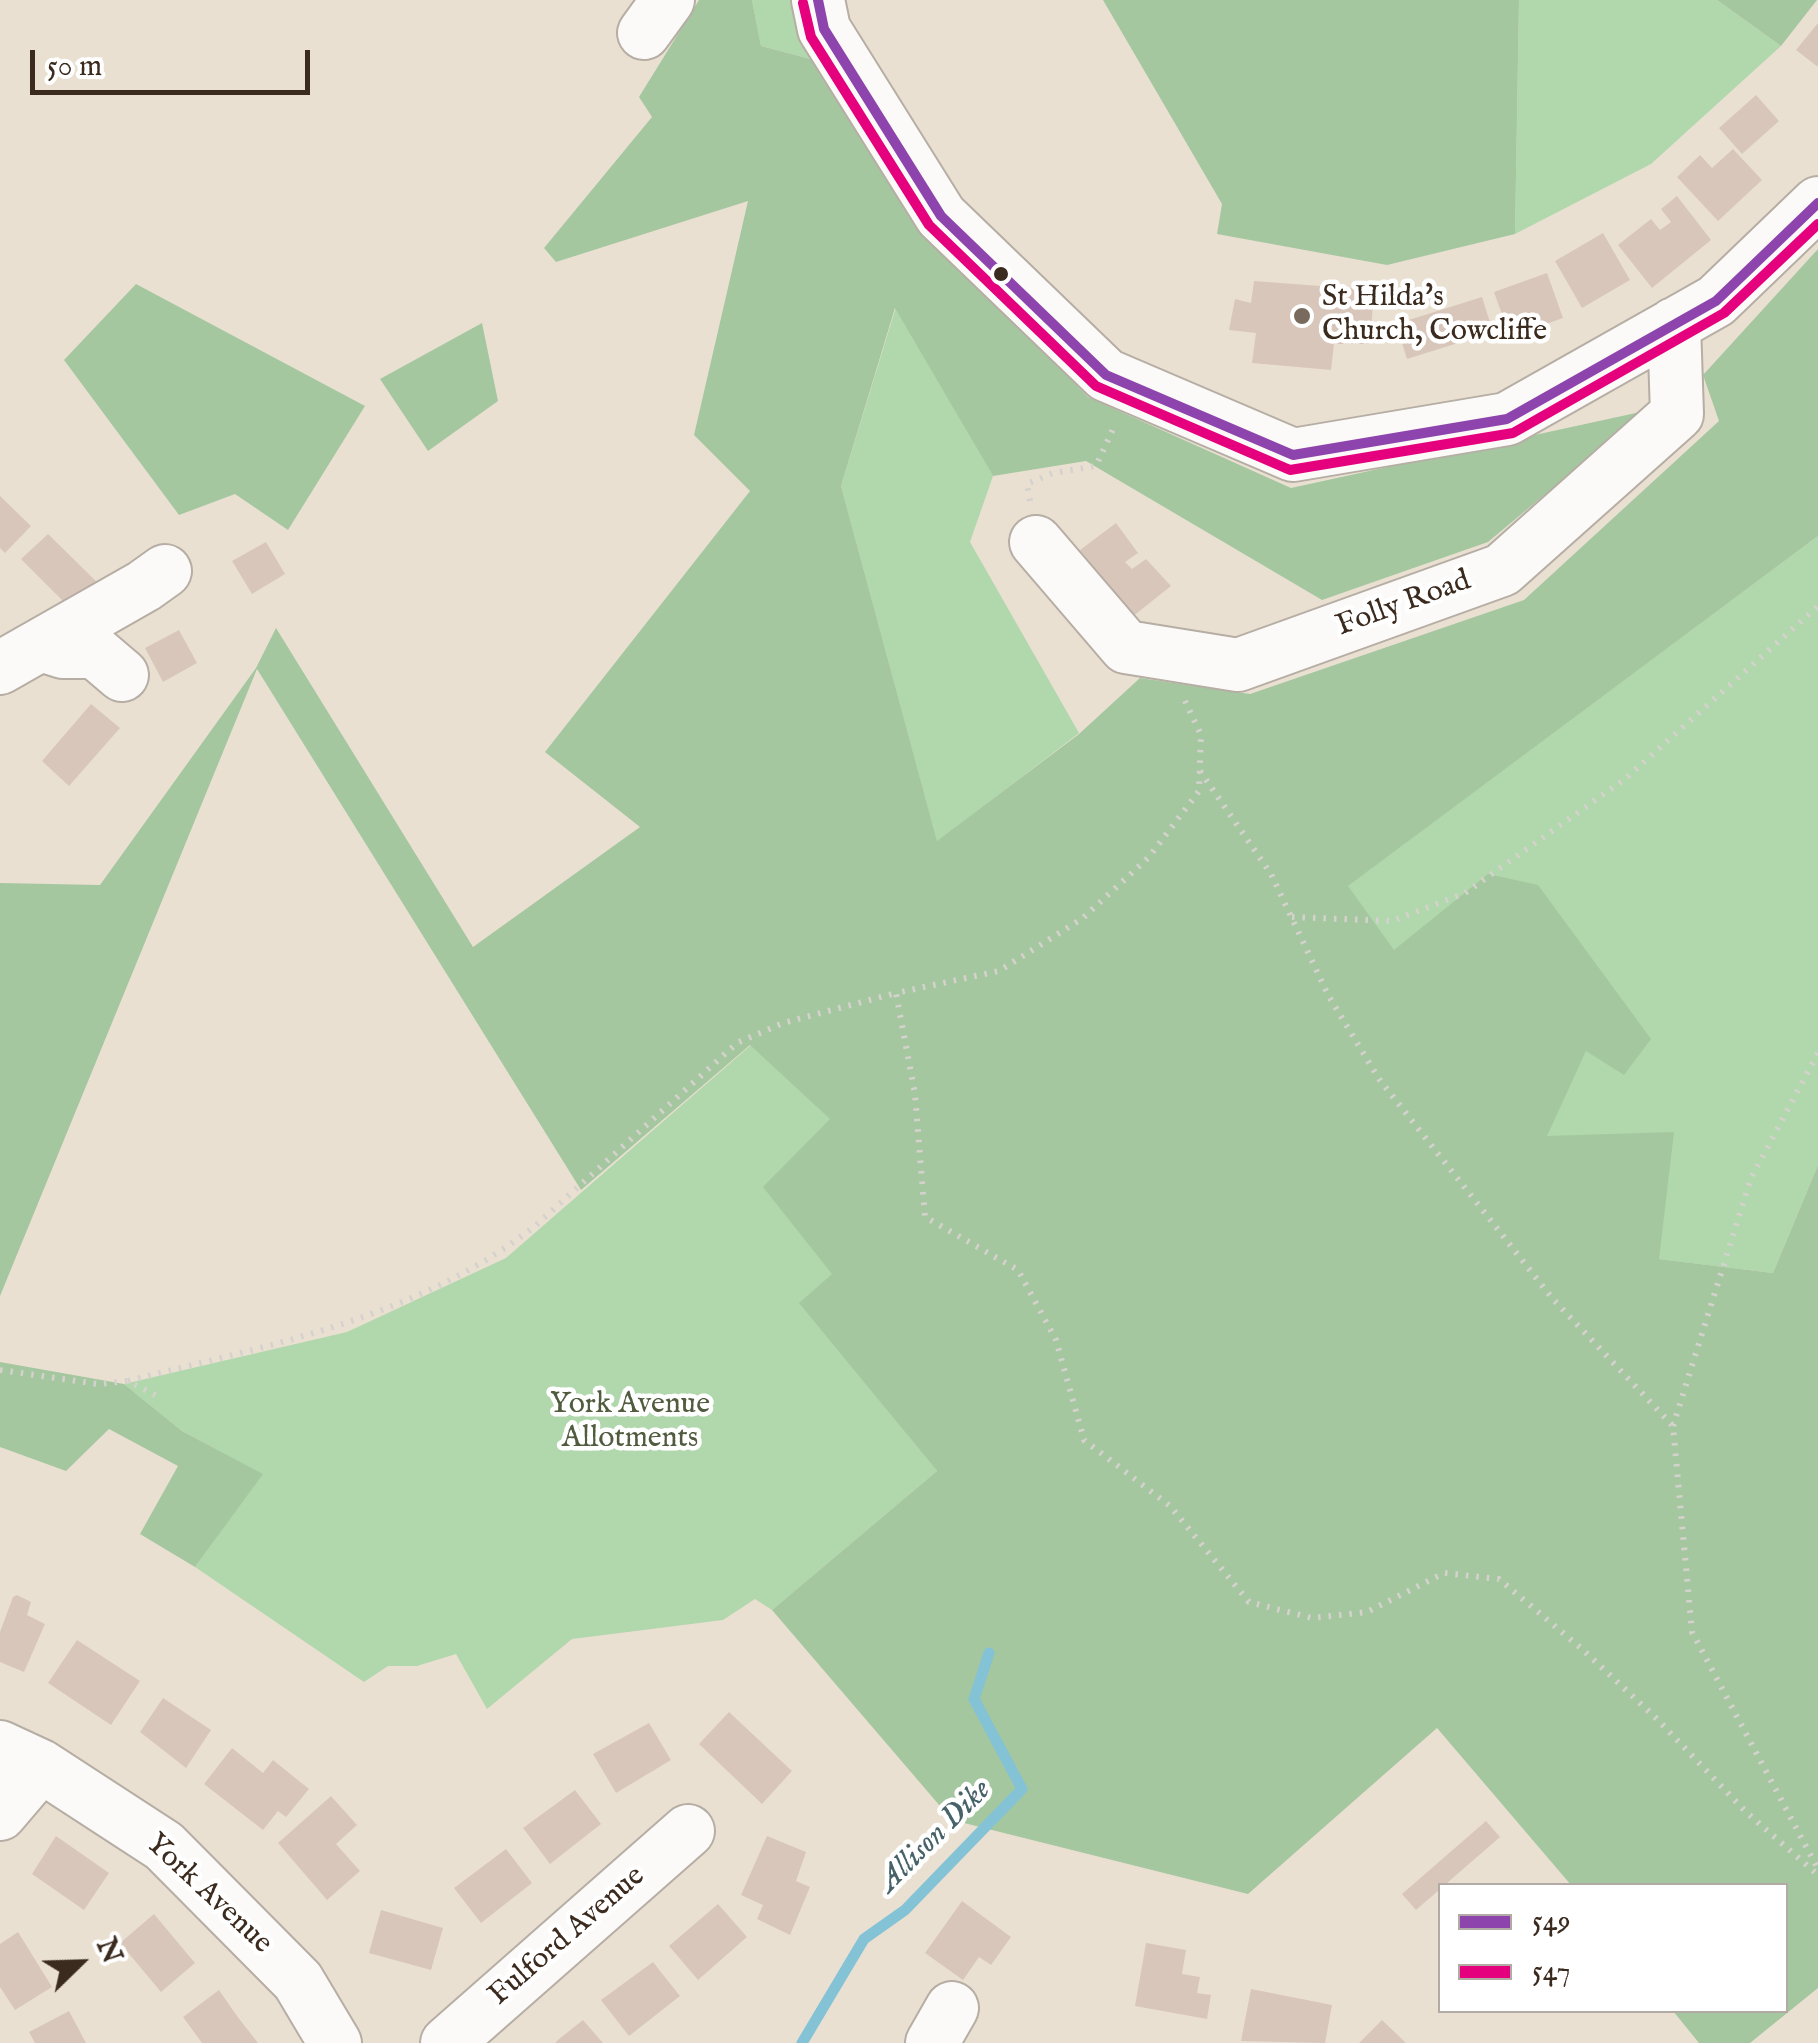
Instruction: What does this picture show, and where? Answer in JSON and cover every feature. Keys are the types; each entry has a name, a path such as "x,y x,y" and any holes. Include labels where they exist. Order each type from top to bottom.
{"street":[{"path":"818,0 824,30 941,216 1106,375 1293,455 1507,419 1726,292 1818,203"},
{"name":"Folly Road","path":"1036,542 1126,647 1238,664 1502,570 1676,414 1674,324"},
{"path":"20,657 165,571"},
{"path":"20,657 95,652 122,676"},
{"path":"0,1814 20,1757"},
{"name":"York Avenue","path":"20,1757 164,1846 298,1981 335,2043"},
{"name":"Fulford Avenue","path":"447,2043 688,1831"}],"path":[{"path":"1036,542 1027,484 1053,473 1096,466"},
{"path":"1291,917 1392,921 1465,892 1625,779 1818,606"},
{"path":"0,1370 98,1384 128,1381 335,1329 376,1314 500,1254 536,1226 737,1042 783,1023 998,971 1083,918 1150,857 1199,791 1201,734 1162,652"},
{"path":"1200,770 1271,874 1328,995 1379,1080 1552,1298 1673,1426"},
{"path":"896,993 915,1094 925,1217 1018,1270 1056,1340 1084,1440 1170,1506 1249,1602 1312,1618 1366,1612 1444,1572 1499,1579 1595,1661 1746,1812 1818,1872"},
{"path":"1818,1054 1751,1178 1673,1426 1692,1632 1818,1872"},
{"path":"128,1381 161,1398"}],"green space":[{"path":"699,0 752,0 761,46 822,62 928,233 1088,397 1291,488 1645,411 1488,542 1322,600 1086,461 993,476 895,308 841,486 937,841 1079,734 1140,678 1250,694 1524,600 1719,421 1703,375 1818,249 1818,536 1348,886 1394,950 1488,874 1538,885 1651,1039 1624,1075 1586,1051 1547,1136 1674,1132 1659,1259 1773,1273 1818,1165 1818,1988 1788,2012 1788,1883 1569,1883 1437,1728 1248,1894 952,1820 772,1610 937,1471 799,1303 832,1274 763,1187 830,1119 750,1045 581,1190 257,669 0,1296 0,883 100,885 256,668 276,628 473,947 640,827 545,752 750,491 694,435 748,201 556,262 544,248 652,117 639,97"},
{"path":"752,0 805,0 822,62 761,46"},
{"path":"1103,0 1519,0 1515,234 1387,265 1217,234 1222,204"},
{"path":"1519,0 1717,0 1781,46 1651,164 1515,234"},
{"path":"1717,0 1817,0 1781,46"},
{"path":"136,284 365,406 288,530 235,494 179,515 64,360"},
{"path":"896,307 993,476 970,542 1079,733 937,842 841,486"},
{"path":"482,323 498,401 428,451 380,379"},
{"path":"1818,536 1818,1165 1773,1273 1658,1259 1546,1136 1586,1050 1650,1039 1394,951 1347,886"},
{"name":"York Avenue Allotments","path":"751,1045 831,1119 833,1274 800,1303 937,1471 772,1610 755,1599 723,1620 572,1639 487,1709 456,1654 417,1666 388,1666 364,1682 195,1567 262,1474 182,1431 124,1384 347,1332 506,1258"},
{"path":"0,1362 124,1384 182,1431 263,1474 195,1567 140,1534 178,1466 109,1429 66,1471 0,1447"},
{"path":"1675,2013 1787,2013 1750,2043 1699,2043"}],"building":[{"path":"1818,23 1818,67 1796,50"},
{"path":"1756,95 1779,121 1742,154 1719,128"},
{"path":"1733,149 1762,180 1718,221 1677,177 1700,155 1712,168"},
{"path":"1677,196 1711,240 1652,288 1618,245 1651,219 1660,230 1671,222 1661,209"},
{"path":"1603,233 1630,280 1582,308 1555,261"},
{"path":"1547,273 1563,318 1510,337 1494,292"},
{"name":"St Hilda's Church, Cowcliffe","path":"1254,281 1374,290 1370,344 1334,344 1331,370 1252,363 1256,333 1229,330 1235,299 1251,303"},
{"path":"1482,297 1493,332 1407,359 1396,324"},
{"path":"0,496 31,526 5,553 0,548"},
{"path":"1116,523 1138,553 1125,562 1132,569 1146,559 1171,586 1122,625 1124,607 1080,550"},
{"path":"48,534 102,587 76,614 21,559"},
{"path":"266,542 285,574 252,594 232,561"},
{"path":"179,630 197,663 163,682 145,648"},
{"path":"91,704 120,728 69,786 42,761"},
{"path":"17,1595 31,1602 27,1615 45,1624 24,1672 0,1662 0,1632"},
{"path":"77,1640 140,1681 111,1725 48,1683"},
{"path":"163,1698 211,1730 186,1768 140,1732"},
{"path":"729,1712 792,1771 762,1804 699,1744"},
{"path":"649,1723 671,1760 616,1793 593,1754"},
{"path":"232,1748 263,1773 273,1760 309,1789 286,1817 278,1811 263,1830 204,1784"},
{"path":"575,1790 601,1824 550,1864 523,1828"},
{"path":"331,1796 357,1825 336,1844 360,1871 327,1900 278,1843"},
{"path":"1486,1821 1500,1837 1447,1883 1438,1883 1438,1891 1416,1910 1402,1894"},
{"path":"56,1836 109,1873 84,1910 32,1874"},
{"path":"767,1836 806,1852 796,1881 810,1887 790,1935 757,1919 763,1905 741,1895"},
{"path":"506,1849 532,1883 481,1923 454,1888"},
{"path":"962,1901 1011,1937 991,1965 979,1957 963,1980 925,1953"},
{"path":"718,1904 747,1937 698,1980 669,1946"},
{"path":"381,1910 443,1928 431,1970 369,1953"},
{"path":"154,1914 195,1963 161,1992 120,1943"},
{"path":"18,1932 52,1987 15,2010 0,1987 0,1944"},
{"path":"1146,1943 1186,1950 1182,1974 1200,1977 1197,1993 1211,1995 1207,2019 1135,2006"},
{"path":"653,1962 680,1996 629,2036 601,2000"},
{"path":"1251,1989 1332,2005 1325,2043 1241,2041"},
{"path":"219,1990 258,2043 202,2043 183,2017"},
{"path":"69,2011 86,2043 35,2043 29,2032"},
{"path":"583,2020 603,2043 555,2043 559,2039"},
{"path":"1382,2020 1406,2043 1359,2043"}],"waterway":[{"name":"Allison Dike","path":"802,2043 864,1939 905,1910 1022,1789 974,1699 989,1653"}],"transit line":[{"name":"549","path":"818,0 824,29 941,216 1106,375 1293,455 1507,419 1716,301 1818,203"},
{"name":"547","path":"803,3 811,37 929,225 1096,386 1290,470 1513,433 1724,313 1818,224"}],"place":[{"name":"St Hilda's Church, Cowcliffe","path":"1302,316"}]}
